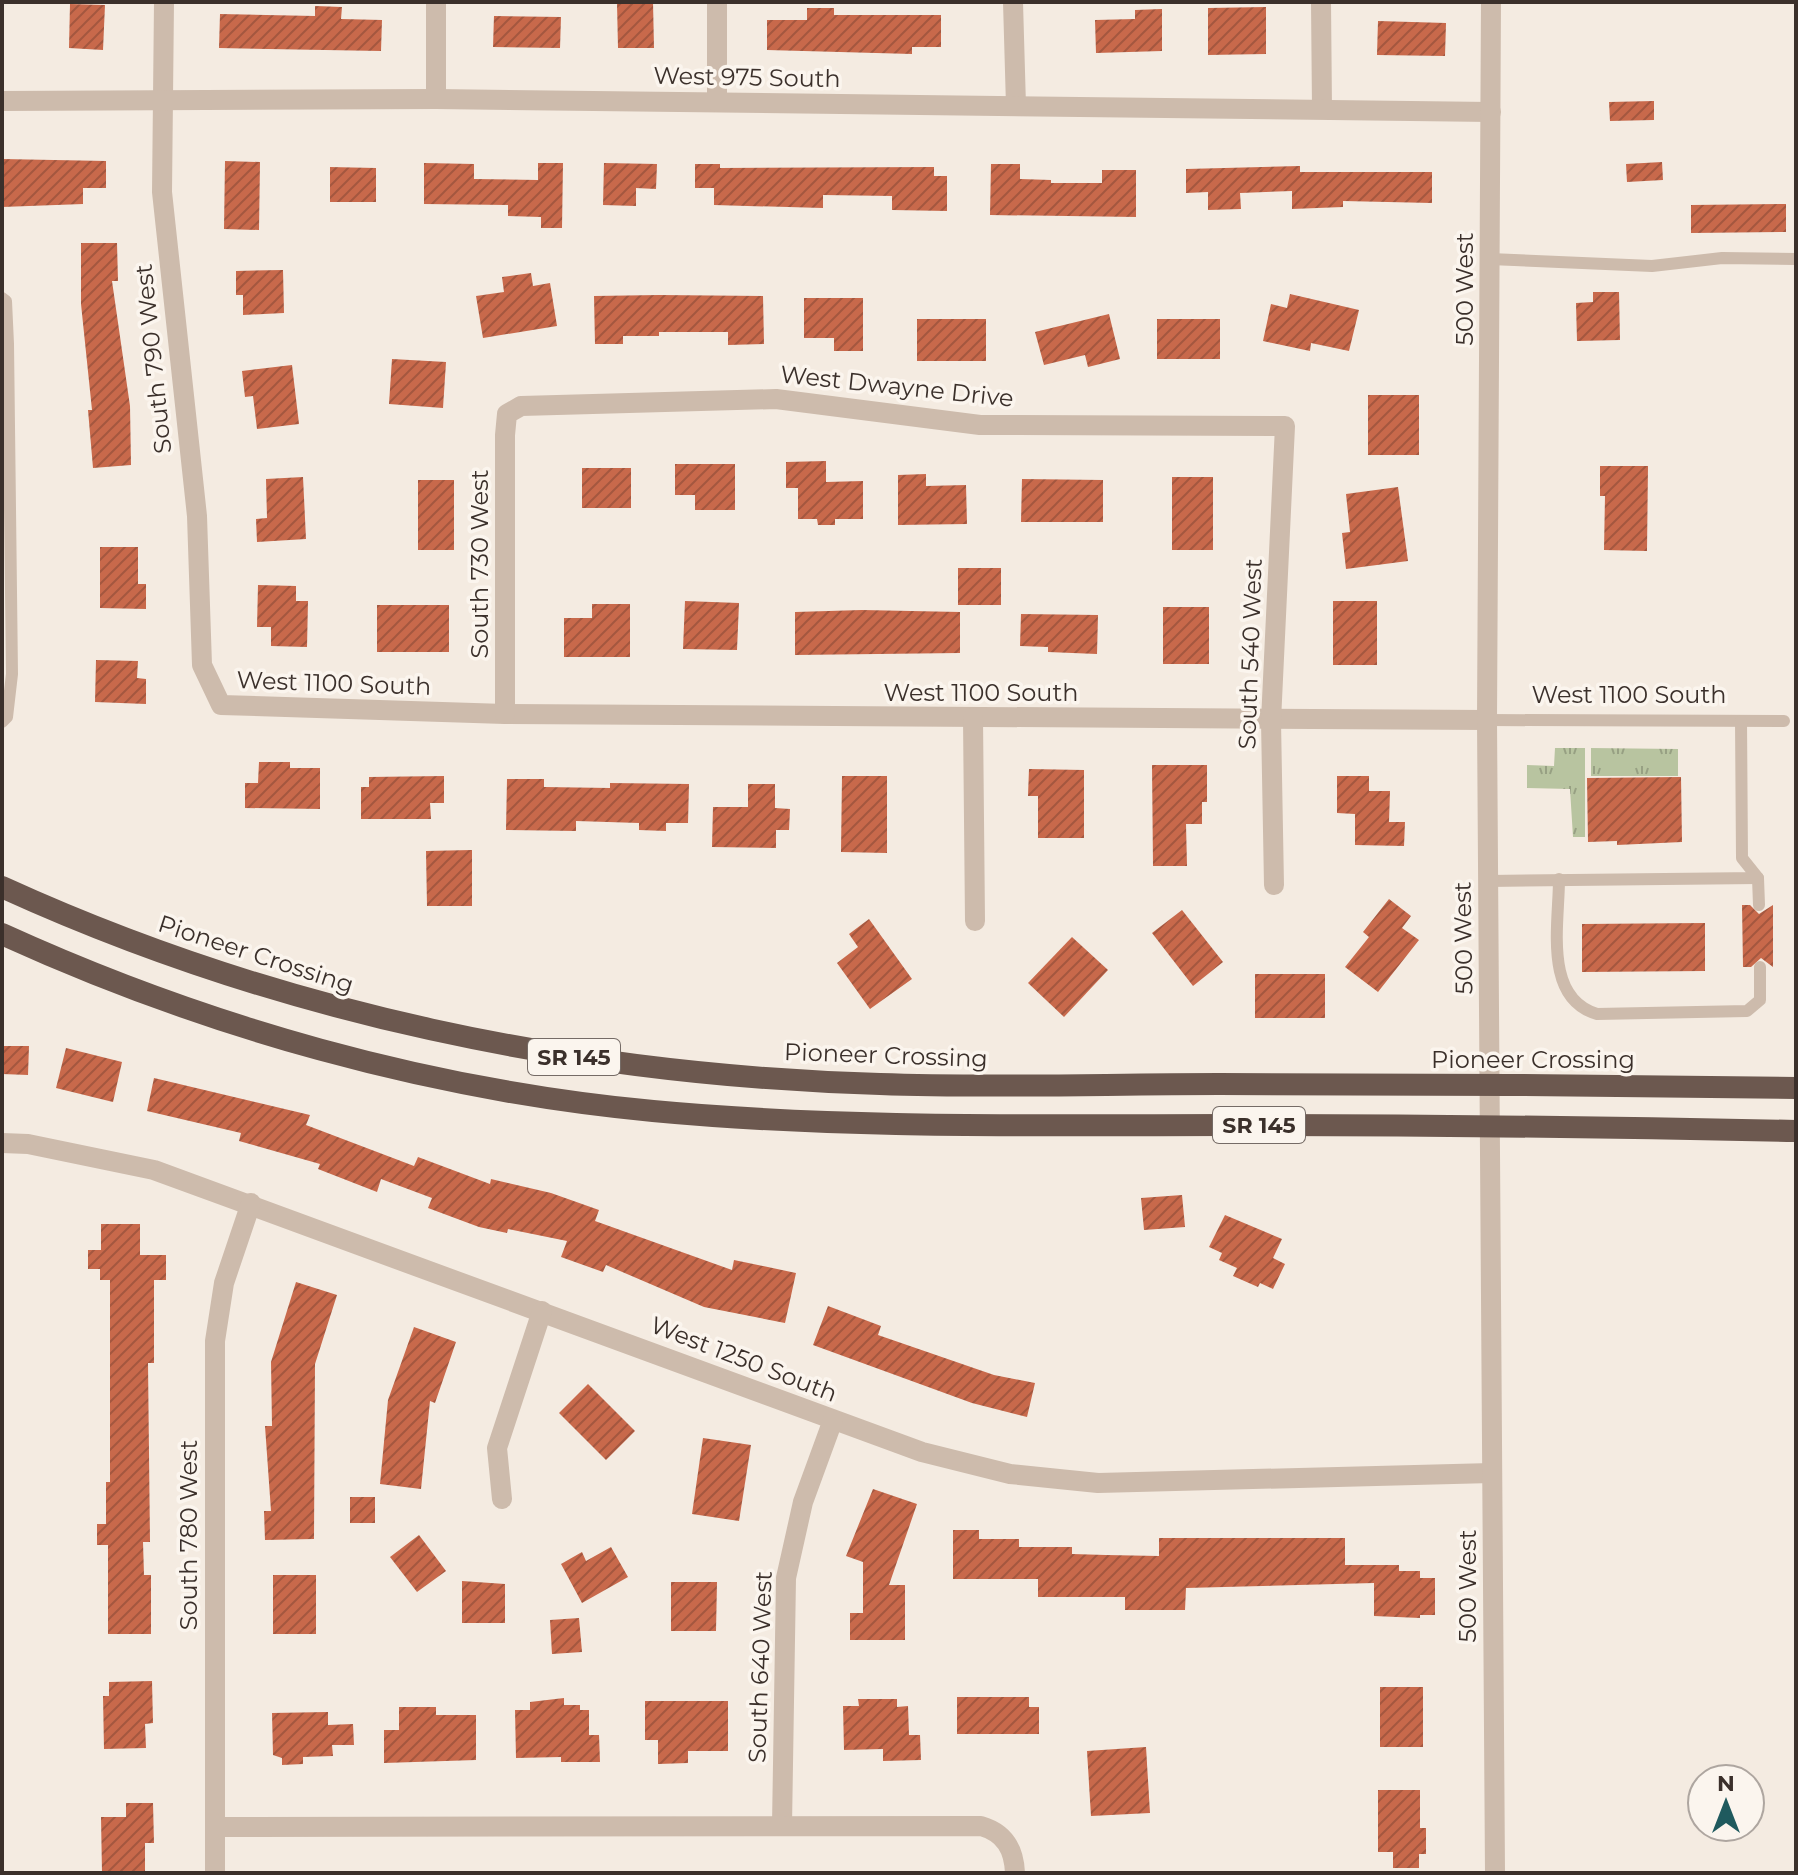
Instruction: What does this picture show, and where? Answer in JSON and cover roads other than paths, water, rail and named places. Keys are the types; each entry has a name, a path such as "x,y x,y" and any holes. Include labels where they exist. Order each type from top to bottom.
{"highway":[{"name":"Pioneer Crossing","path":"2,887 191,964 357,1014 512,1048 652,1068 881,1085 1491,1083 1796,1088"},
{"name":"SR 145","path":"2,934 179,1006 351,1058 507,1091 648,1111 873,1125 1492,1125 1796,1131"}],"street":[{"name":"South 790 West","path":"164,2 162,192 197,516 202,665 221,705"},
{"path":"436,2 436,99"},
{"path":"717,2 717,102"},
{"path":"1013,2 1016,106"},
{"path":"1321,2 1322,109"},
{"name":"500 West","path":"1491,2 1487,720 1495,1873"},
{"name":"West 975 South","path":"2,101 436,99 1491,112"},
{"name":"West Dwayne Drive","path":"507,414 521,406 538,403 776,399 980,425 1285,426"},
{"name":"South 730 West","path":"505,714 507,414"},
{"name":"South 540 West","path":"1274,885 1271,721 1285,426"},
{"name":"West 1100 South","path":"221,705 505,714 1487,720"},
{"path":"973,718 975,921"},
{"name":"West 1250 South","path":"2,1143 28,1144 154,1170 251,1203 922,1452 1010,1474 1098,1483 1492,1473"},
{"name":"South 780 West","path":"215,1873 215,1341 224,1283 251,1203"},
{"path":"502,1499 497,1448 542,1311"},
{"name":"South 640 West","path":"782,1826 786,1578 800,1514 833,1420"},
{"path":"216,1827 981,1826 1005,1840 1014,1856 1015,1873"}],"lane":[{"path":"1490,259 1652,266 1722,258 1796,259"},
{"path":"2,298 6,301 8,344 12,674 7,717 2,722"},
{"name":"West 1100 South","path":"1487,720 1784,721"},
{"path":"1741,721 1742,858 1758,878 1759,905"},
{"path":"1488,881 1758,878"},
{"path":"1559,879 1562,984 1582,1009 1597,1014 1747,1011 1760,1000 1760,967"}]}
